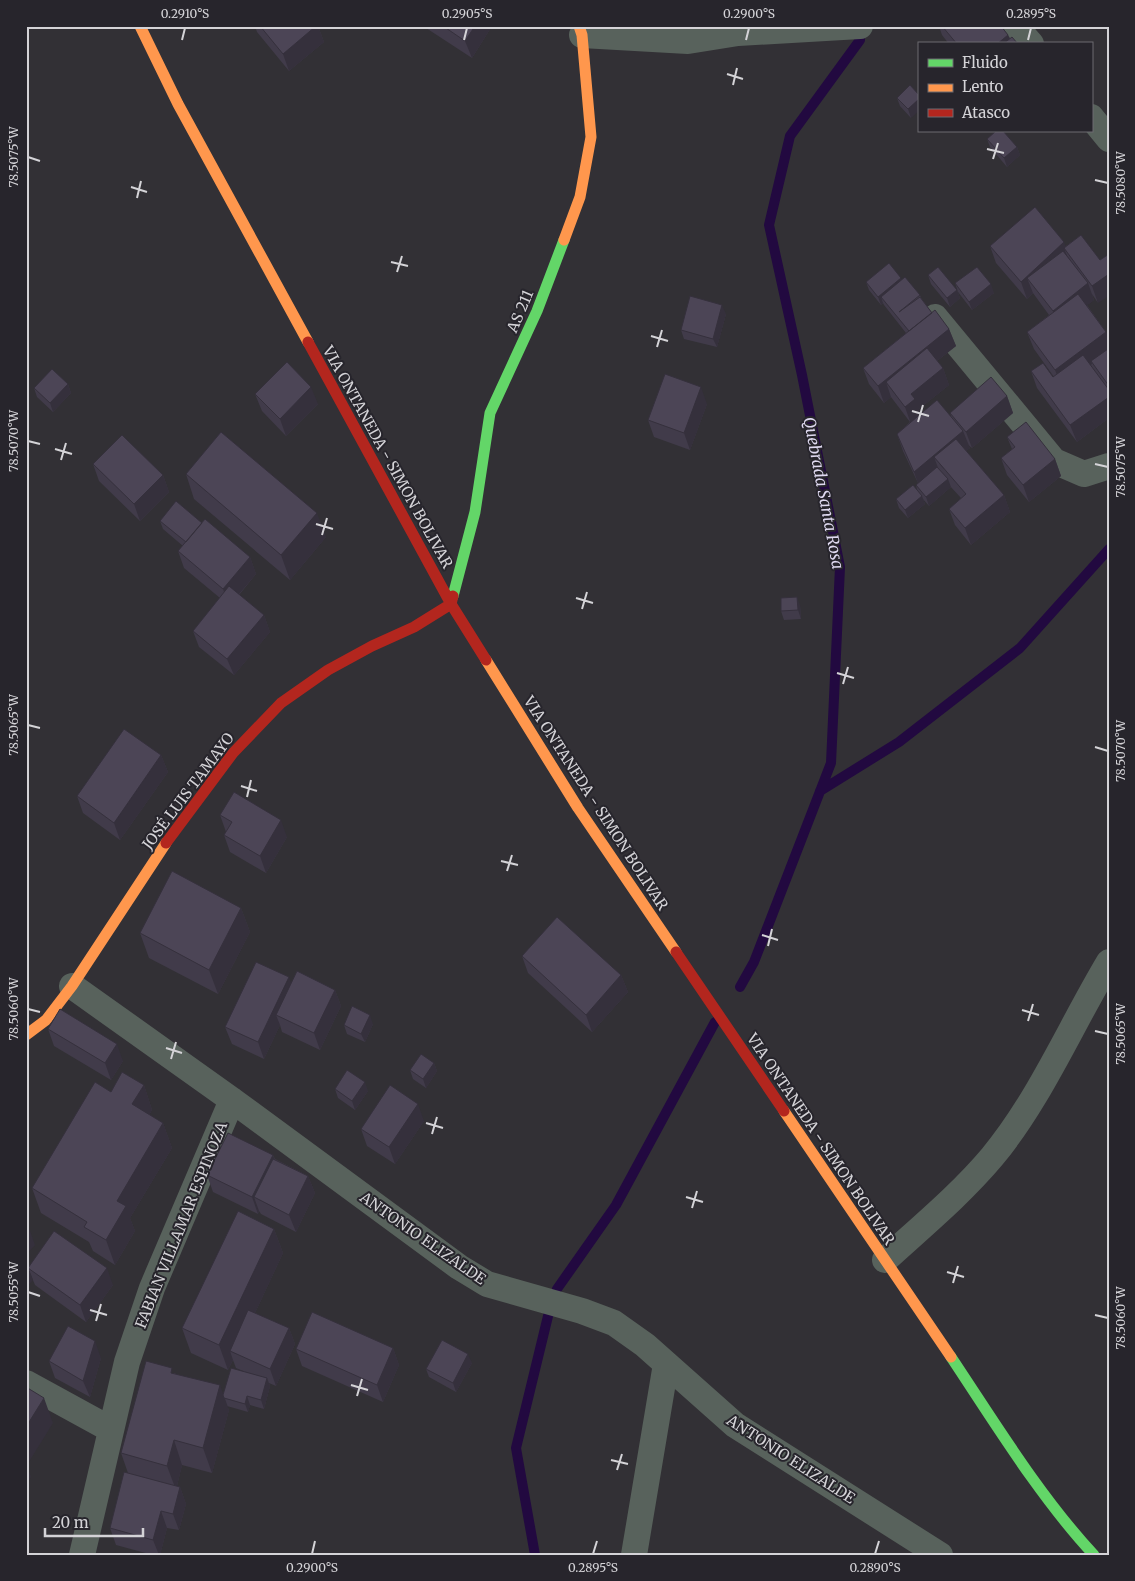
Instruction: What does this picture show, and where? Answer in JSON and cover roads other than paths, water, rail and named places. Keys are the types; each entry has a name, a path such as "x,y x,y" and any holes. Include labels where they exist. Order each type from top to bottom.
{"street":[{"name":"VIA ONTANEDA - SIMON BOLIVAR","path":"140,26 178,104 451,604 578,808 1032,1475 1079,1539 1094,1555"},
{"path":"580,30 688,41 738,34 860,26"},
{"path":"1015,26 1029,42"},
{"name":"AS 211","path":"451,604 475,512 490,413 537,311 580,197 592,137 580,30"},
{"path":"1092,118 1109,139"},
{"path":"935,316 1054,461 1084,474 1109,466"},
{"name":"JOSÉ LUIS TAMAYO","path":"26,1035 46,1020 72,986 177,826 233,753 281,703 328,670 372,646 414,627 451,604"},
{"path":"886,1260 950,1200 992,1157 1033,1098 1084,1003 1109,962"},
{"name":"ANTONIO ELIZALDE","path":"72,986 232,1100 459,1267 488,1284 582,1311 614,1323 645,1345 736,1426 940,1555"},
{"name":"FABIAN VILLAMAR ESPINOZA","path":"82,1555 127,1362 152,1288 232,1100"},
{"path":"634,1555 666,1364"},
{"path":"26,1383 110,1429"}],"waterway":[{"name":"Quebrada Santa Rosa","path":"740,987 754,962 831,763 840,567 802,375 769,225 790,136 860,40"},
{"path":"820,791 899,742 1020,648 1109,549"},
{"path":"557,1289 616,1205 715,1022"},
{"name":"Quebrada Santa Rosa","path":"535,1555 516,1448 549,1312"}]}
